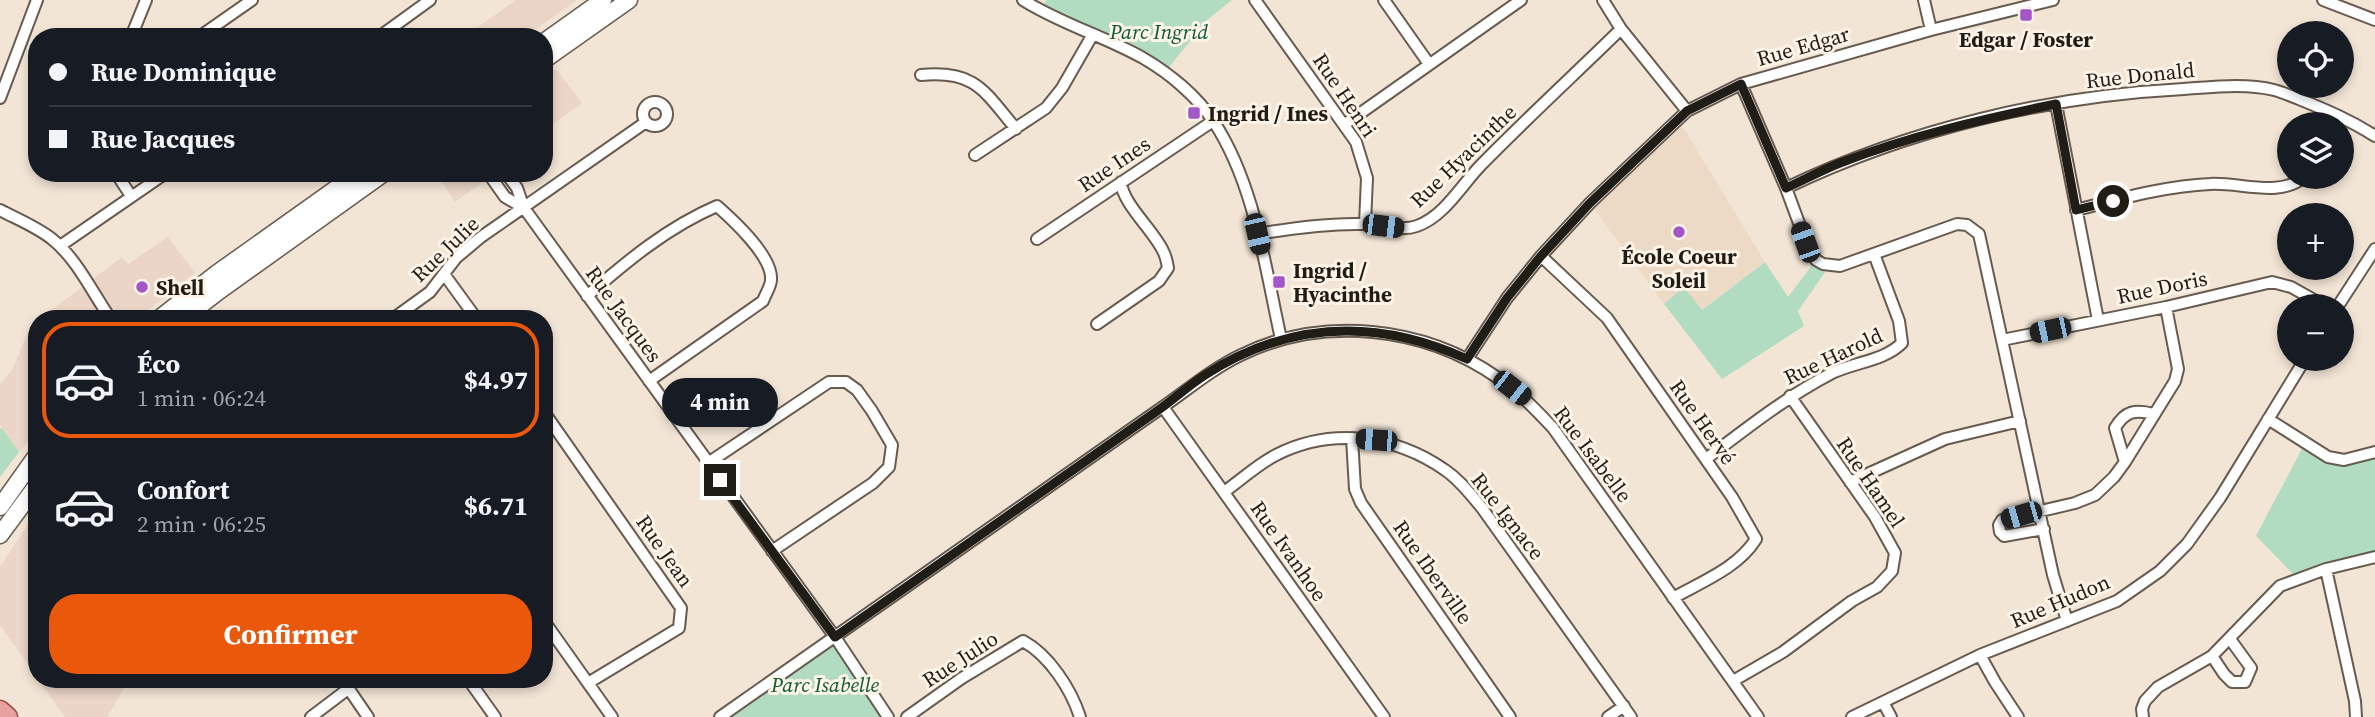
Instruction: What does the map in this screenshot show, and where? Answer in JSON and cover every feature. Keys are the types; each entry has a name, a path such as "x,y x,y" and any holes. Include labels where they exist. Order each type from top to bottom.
{"main road":[{"path":"553,36 603,0"},
{"path":"553,54 629,0"},
{"path":"170,310 345,182"},
{"path":"194,310 371,182"},
{"path":"0,507 28,468"},
{"path":"0,535 28,497"},
{"path":"0,710 8,717"}],"street":[{"path":"0,97 37,0"},
{"path":"135,28 146,0"},
{"path":"213,28 252,0"},
{"path":"391,28 430,0"},
{"path":"1023,0 1143,58 1182,85 1213,121 1242,178 1281,339"},
{"path":"1041,11 1046,0"},
{"name":"Rue Henri","path":"1255,0 1356,142 1367,178 1365,224"},
{"path":"1384,0 1429,64"},
{"path":"1345,124 1506,4 1521,0"},
{"path":"1603,0 1621,29 1687,111"},
{"path":"1924,0 1931,30"},
{"name":"Rue Edgar","path":"1467,359 1507,298 1541,256 1590,203 1687,111 1741,84 1931,30 2053,0"},
{"path":"2323,0 2375,20"},
{"name":"Rue Hyacinthe","path":"1257,234 1307,226 1365,224 1401,228 1426,222 1447,205 1481,165 1621,29"},
{"path":"975,155 1046,108 1062,88 1093,34"},
{"path":"921,75 969,78 983,89 1016,129"},
{"path":"1741,84 1786,188 1805,242 1816,260 1823,264 1840,266 1957,225 1967,225 1979,234 2053,575 2067,621"},
{"name":"Rue Donald","path":"1786,188 1838,164 1903,141 1990,118 2132,92 2233,86 2274,90 2324,112"},
{"path":"2056,104 2098,320"},
{"name":"Rue Ines","path":"1037,239 1213,121"},
{"name":"Rue Julie","path":"405,310 430,292 456,258 481,237 646,122"},
{"name":"Rue Donald","path":"2354,126 2375,136"},
{"path":"122,182 131,196"},
{"path":"60,246 152,182"},
{"name":"Rue Jacques","path":"494,182 505,197 524,208"},
{"name":"Rue Jacques","path":"513,182 524,208 835,637 888,717"},
{"path":"1097,324 1159,281 1168,268 1163,250 1121,188 1121,183"},
{"path":"2076,210 2131,196 2210,184 2277,188"},
{"path":"587,296 628,261 690,218 717,206 741,228 757,248 769,269 771,281 763,301 649,381"},
{"path":"0,210 60,246 105,310"},
{"path":"2345,294 2375,249"},
{"name":"Rue Harold","path":"1706,459 1790,396 1836,372 1894,351 1902,343 1899,321 1874,254"},
{"name":"Rue Hervé","path":"1541,256 1607,318 1732,497 1755,539 1747,552 1730,566 1673,598"},
{"path":"444,274 470,310"},
{"name":"Rue Doris","path":"2002,340 2166,307 2272,282 2304,294"},
{"path":"2044,529 2004,536 1999,525 2002,520 2075,503 2095,495 2114,477 2175,381 2178,369 2166,307"},
{"name":"Rue Isabelle","path":"720,717 1204,376 1242,355 1281,339 1335,331 1379,332 1418,340 1467,359 1498,377 1525,399 1553,428 1758,717"},
{"name":"Rue Hudon","path":"1852,717 1980,655 2117,601 2160,571 2187,544 2220,498 2298,371"},
{"path":"708,463 829,382 846,382 857,390 892,445 889,467 873,483 772,551"},
{"name":"Rue Hamel","path":"1733,681 1783,652 1852,601 1877,587 1892,571 1895,553 1875,517 1790,396"},
{"name":"Rue Ivanhoe","path":"1163,407 1384,717"},
{"path":"2125,462 2115,428 2123,415 2131,412 2154,414"},
{"path":"2268,419 2328,457 2344,460 2375,452"},
{"path":"1850,482 1945,439 2020,421"},
{"name":"Rue Jean","path":"553,425 681,608 679,628 588,683"},
{"name":"Rue Ignace","path":"1224,492 1274,456 1308,441 1352,438 1376,440 1404,447 1445,470 1482,508 1632,717"},
{"name":"Rue Iberville","path":"1352,438 1355,489 1361,503 1510,717"},
{"path":"2143,717 2145,701 2158,687 2212,656 2280,586 2326,569 2375,557"},
{"path":"2326,569 2355,701 2356,717"},
{"path":"553,634 612,717"},
{"path":"2212,656 2232,682 2245,682 2251,668 2230,639"},
{"name":"Rue Julio","path":"907,717 962,678 1023,641 1031,645 1054,668 1080,717"},
{"path":"1980,655 2018,717"},
{"path":"311,717 341,688"},
{"path":"348,688 368,717"},
{"path":"474,688 495,717"},
{"path":"1883,702 1891,717"},
{"path":"1608,717 1624,706"}],"shaded area":[{"path":"516,0 577,0 538,28 477,28"},
{"path":"556,69 582,103 553,124 553,71"},
{"name":"École Coeur Soleil","path":"1678,119 1765,262 1701,310 1684,287 1664,304 1590,203"},
{"path":"442,182 484,182 455,202"},
{"path":"168,237 195,273 148,310 52,310 122,257 128,264"},
{"path":"28,333 28,442 19,452 0,425 0,384 11,372"},
{"path":"28,525 28,664 0,625 0,567"},
{"path":"44,688 125,688 107,717 65,717"}],"green space":[{"name":"Parc Ingrid","path":"1046,0 1232,0 1207,20 1166,71 1041,11"},
{"path":"1816,260 1830,265 1798,311 1804,326 1722,379 1664,304 1684,287 1702,310 1765,262 1788,297"},
{"path":"2,428 19,452 0,477 0,429"},
{"path":"2305,443 2328,457 2375,453 2375,557 2298,579 2256,536"},
{"name":"Parc Isabelle","path":"835,637 889,717 721,717"}],"place":[{"name":"Edgar / Foster","path":"2026,15"},
{"name":"Ingrid / Ines","path":"1194,113"},
{"name":"École Coeur Soleil","path":"1679,232"},
{"name":"Ingrid / Hyacinthe","path":"1279,282"},
{"name":"Shell","path":"142,287"}],"route":[{"path":"720,480 835,637 1079,467 1204,376 1242,355 1281,339 1335,331 1379,332 1408,337 1437,345 1467,359 1507,298 1590,203 1687,111 1741,84 1786,188 1838,164 1903,141 2056,104 2076,210 2113,201"}]}
